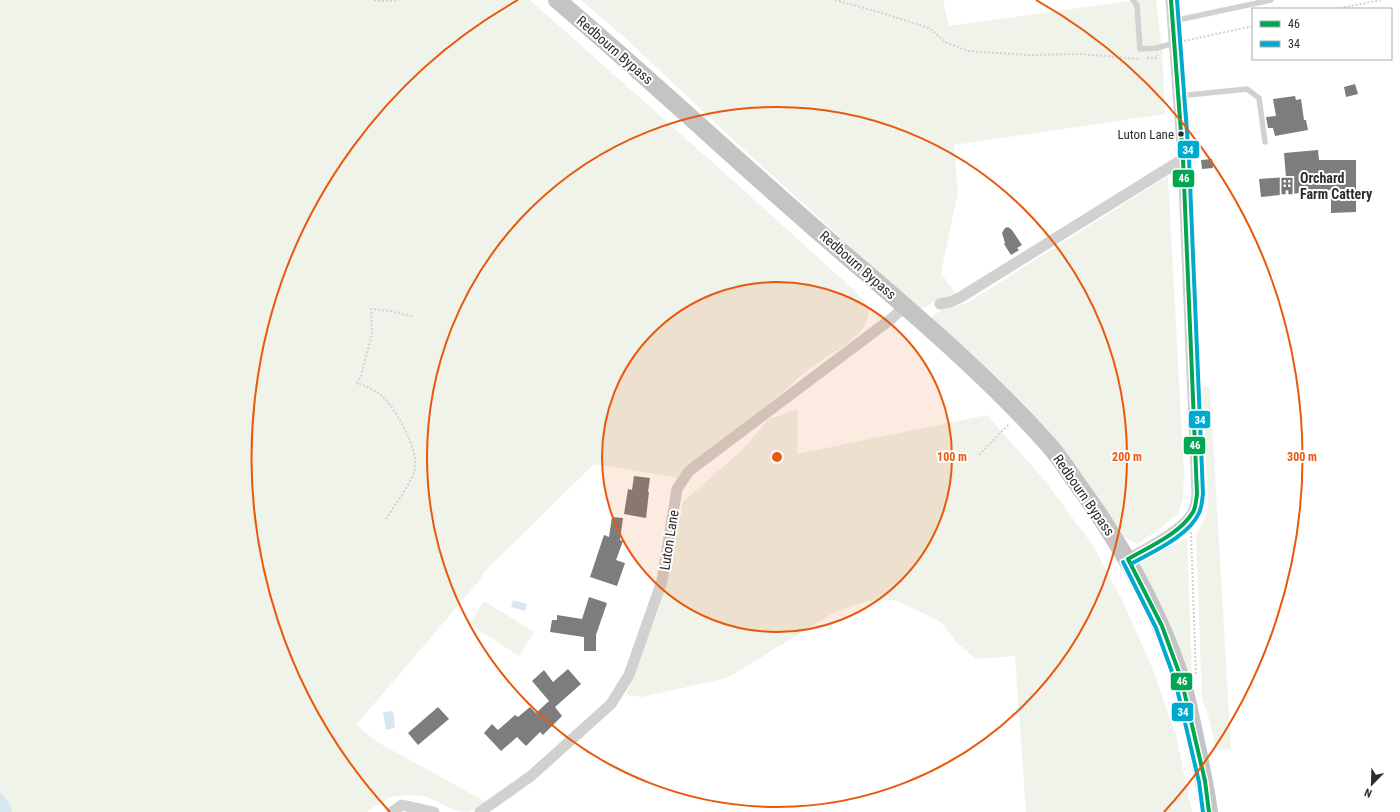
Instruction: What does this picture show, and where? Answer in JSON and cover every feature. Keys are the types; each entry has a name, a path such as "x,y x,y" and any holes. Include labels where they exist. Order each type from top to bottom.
{"main road":[{"name":"Redbourn Bypass","path":"557,0 607,42 820,233 905,306 990,385 1048,445 1096,510 1128,559 1162,626 1181,678 1205,781 1209,812"}],"street":[{"path":"1128,559 1170,534 1187,521 1194,511 1197,494 1183,159 1171,0"},
{"path":"940,304 950,302 961,297 1183,159"},
{"name":"Luton Lane","path":"480,812 531,776 611,704 629,675 662,581 677,489 689,471 891,319 905,306"},
{"path":"392,812 402,805 434,812"}],"lane":[{"path":"1133,0 1137,5 1140,49 1157,48 1174,42"},
{"path":"1173,21 1270,0"},
{"path":"1178,96 1247,89 1259,98 1265,142"}],"path":[{"path":"374,0 397,0"},
{"path":"835,0 929,28 947,43 968,51 1029,55 1080,54 1134,59 1157,58 1157,48"},
{"path":"1341,8 1381,0"},
{"path":"1174,42 1252,26"},
{"path":"386,519 405,489 415,468 414,455 410,441 400,419 382,396 369,387 358,383 372,334 371,309 390,311 414,317"},
{"path":"979,455 1019,414"},
{"path":"1187,521 1191,531 1196,680"}],"shaded area":[{"path":"0,0 530,0 853,289 869,307 868,318 861,331 840,349 808,370 683,479 594,464 486,570 479,581 356,725 379,743 486,802 477,808 466,812 461,812 426,797 408,795 389,798 367,812 0,812"},
{"path":"581,0 943,0 949,26 1137,0 1156,0 1162,49 1165,114 954,145 958,192 941,273 956,294 937,300 920,310 739,145 624,37"},
{"path":"1168,176 1184,474 1183,498 1178,514 1137,544 1125,537 1060,445 930,318 943,309 967,303"},
{"path":"1203,387 1210,387 1231,749 1216,750 1208,715 1202,699 1196,536 1208,510"},
{"path":"798,409 797,454 987,415 1046,482 1094,547 1123,602 1151,665 1176,735 1192,812 1026,812 1015,656 976,659 957,643 941,622 894,600 867,601 835,612 727,678 642,697 626,695 658,611 667,580 683,502 742,450 769,419"},
{"path":"1187,538 1192,677 1140,565 1149,553 1162,546 1174,545"},
{"path":"513,600 527,604 525,611 511,607"},
{"path":"484,601 534,632 519,656 469,624"},
{"path":"393,711 395,728 386,730 383,712"},
{"path":"0,792 10,804 12,812 0,812"}],"building":[{"path":"1355,84 1358,94 1346,97 1344,87"},
{"path":"1295,96 1296,100 1301,99 1304,120 1306,120 1308,130 1275,136 1273,128 1268,128 1266,117 1276,116 1273,99"},
{"path":"1318,150 1319,160 1356,160 1356,212 1331,213 1331,190 1261,197 1259,179 1286,177 1284,153"},
{"path":"1212,159 1213,168 1202,169 1201,160"},
{"path":"1008,227 1012,230 1022,245 1017,248 1019,250 1011,255 1004,244 1002,233 1005,228"},
{"path":"634,476 650,478 646,518 624,514 628,489 632,490"},
{"path":"612,517 623,518 620,540 623,541 616,560 625,563 617,586 590,577 604,535 609,537"},
{"path":"589,597 607,603 596,635 596,651 584,651 584,637 550,632 552,620 557,620 557,615 582,619"},
{"path":"568,669 581,684 555,707 562,716 543,735 540,732 526,746 517,737 501,751 484,733 492,724 498,730 515,715 518,717 530,707 536,713 549,701 532,681 544,670 553,682"},
{"path":"438,707 449,719 418,745 408,733"}],"transit line":[{"name":"46","path":"1128,559 1164,539 1181,527 1188,520 1194,510 1197,494 1183,159 1171,0"},
{"name":"34","path":"1131,564 1169,543 1187,529 1199,513 1203,494 1189,159 1177,0"},
{"name":"46","path":"1128,559 1162,626 1181,678 1205,781 1209,812"},
{"name":"34","path":"1123,562 1156,628 1175,680 1199,782 1203,812"}],"place":[{"name":"Luton Lane","path":"1181,134"},
{"name":"Orchard Farm Cattery","path":"1287,186"}]}
